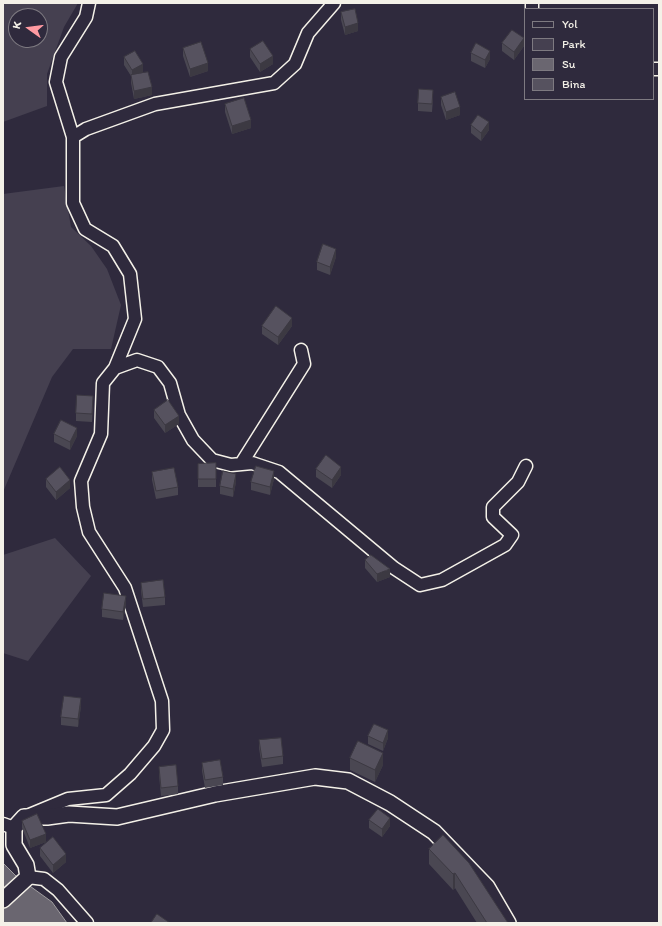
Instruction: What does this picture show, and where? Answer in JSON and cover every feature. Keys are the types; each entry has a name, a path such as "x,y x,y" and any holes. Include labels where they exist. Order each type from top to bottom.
{"street":[{"path":"14,823 68,799 106,795 130,774 154,746 163,730 162,701 125,588 89,532 83,507 81,481 101,434 103,383 115,368 135,319 130,274 113,246 85,229 73,203 73,137 56,82 61,57 86,17 89,3"},
{"path":"73,137 86,128 155,104 274,83 295,64 308,33 334,3"},
{"path":"241,464 304,364 301,350"},
{"path":"115,368 137,360 158,367 170,383 179,415 193,440 212,460 231,465 252,463 279,472 394,568 420,585 442,580 505,545 512,535 493,517 493,507 518,482 526,466"},
{"path":"14,823 69,814 117,817 215,794 315,777 348,781 390,803 434,832 487,887 508,923"},
{"path":"14,823 14,845 26,865 28,877"},
{"path":"3,900 28,877 44,879 58,890 87,923"}],"green space":[{"path":"3,3 78,3 64,27 47,74 47,106 3,122"},
{"path":"64,186 71,227 91,246 107,269 121,305 111,349 73,349 52,377 3,492 3,194"},
{"path":"55,538 91,576 28,661 3,653 3,555"}],"water":[{"path":"3,863 16,876 52,902 67,923 3,923"}],"building":[{"path":"355,9 358,23 345,27 341,12"},
{"path":"512,30 524,38 514,52 502,43"},
{"path":"263,41 273,56 260,64 250,49"},
{"path":"201,42 208,63 190,69 183,48"},
{"path":"476,43 490,51 485,60 471,53"},
{"path":"135,51 143,64 132,70 124,57"},
{"path":"148,72 152,87 134,91 131,75"},
{"path":"419,89 433,90 432,104 418,103"},
{"path":"455,92 460,107 446,112 441,97"},
{"path":"244,98 251,120 232,126 225,104"},
{"path":"478,115 489,122 481,133 471,125"},
{"path":"323,244 336,249 330,267 317,262"},
{"path":"276,306 292,318 278,337 262,326"},
{"path":"77,395 93,396 92,414 76,413"},
{"path":"168,400 179,416 165,425 154,410"},
{"path":"61,420 77,428 70,442 54,434"},
{"path":"326,455 341,467 332,480 316,469"},
{"path":"216,463 216,479 198,479 198,464"},
{"path":"256,466 274,471 270,487 251,482"},
{"path":"60,467 70,480 56,492 46,479"},
{"path":"174,468 178,487 156,491 152,472"},
{"path":"223,471 236,474 233,489 220,486"},
{"path":"371,555 390,569 377,574 365,560"},
{"path":"163,580 165,597 143,599 141,583"},
{"path":"104,593 126,596 123,612 102,609"},
{"path":"64,696 81,698 78,719 61,717"},
{"path":"374,724 388,730 383,743 368,736"},
{"path":"281,738 283,756 262,759 259,740"},
{"path":"358,741 383,753 375,770 350,758"},
{"path":"220,760 223,777 205,780 202,763"},
{"path":"176,765 178,786 161,788 159,767"},
{"path":"378,809 390,818 382,829 369,820"},
{"path":"37,814 46,834 30,840 22,821"},
{"path":"443,835 469,863 508,923 487,923 455,873 453,874 429,849"},
{"path":"53,837 66,854 53,865 40,848"},
{"path":"157,914 170,923 151,923"}]}
